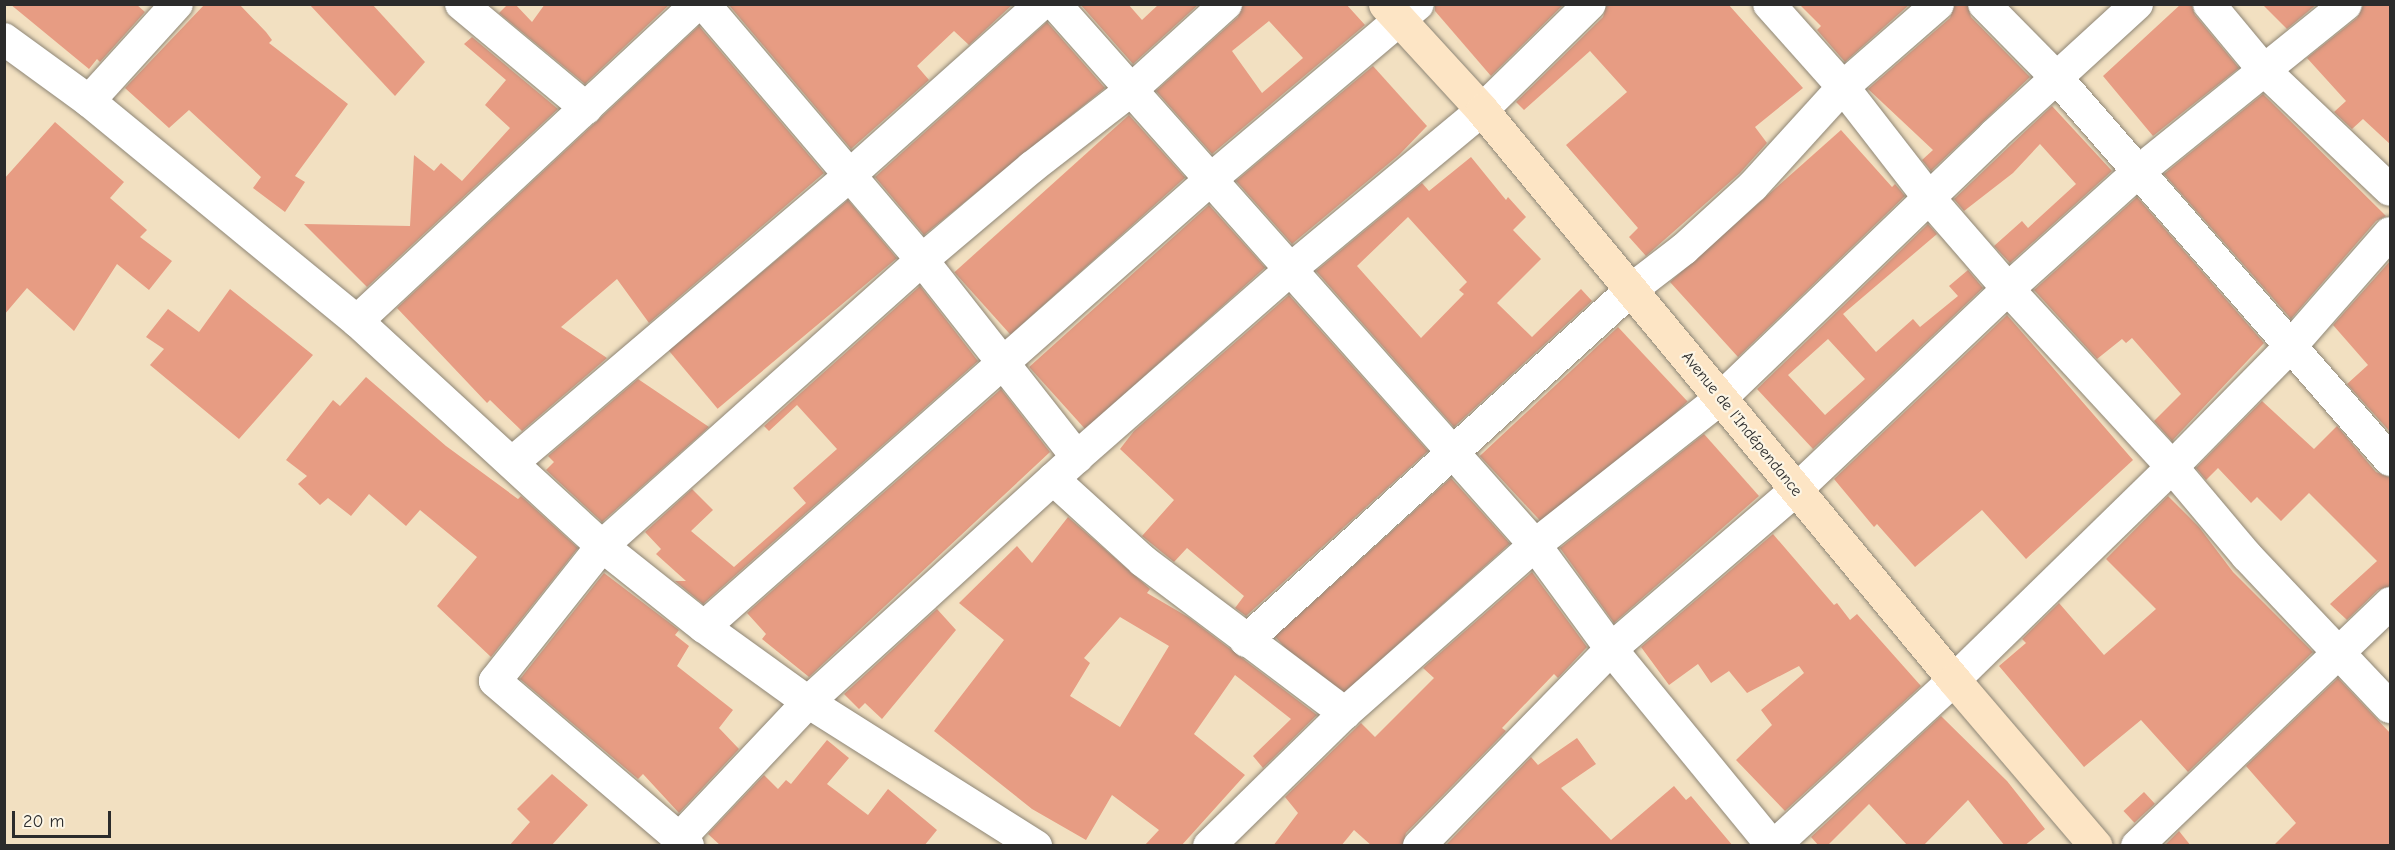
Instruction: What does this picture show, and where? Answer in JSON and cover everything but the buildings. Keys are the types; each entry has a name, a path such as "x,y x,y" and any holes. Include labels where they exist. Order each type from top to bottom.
{"main road":[{"name":"Avenue de l'Indépendance","path":"1401,10 1796,490 2096,846"}],"street":[{"path":"461,4 586,108"},
{"path":"357,321 697,4"},
{"path":"704,4 922,260 1006,363 1077,457"},
{"path":"512,462 851,174 1041,4"},
{"path":"1055,4 1130,91 1292,268 1535,545 1611,648 1773,846 1954,680 2172,467 2291,346 2391,233"},
{"path":"1226,4 1130,91 1032,167 922,260 602,546 495,681 684,842 808,702 1077,457 1292,268 1482,110 1590,4"},
{"path":"1769,4 1843,87 1930,199 2008,288 2172,467 2247,556 2391,707"},
{"path":"1246,641 1632,288 1684,249 1753,186 1843,87 1938,4"},
{"path":"1984,4 2056,77 2391,460"},
{"path":"1209,846 1345,713 1535,545 1721,398 2056,77 2137,4"},
{"path":"2209,4 2263,69 2391,189"},
{"path":"1419,846 1611,648 1796,490 2008,288 2138,172 2346,4"},
{"path":"89,101 161,9"},
{"path":"704,627 1006,363 1401,10"},
{"path":"4,39 89,101 357,321 602,546 704,627 808,702 1036,846"},
{"path":"1053,479 1143,561 1246,641 1345,713"},
{"path":"2137,846 2337,652 2391,603"}]}
